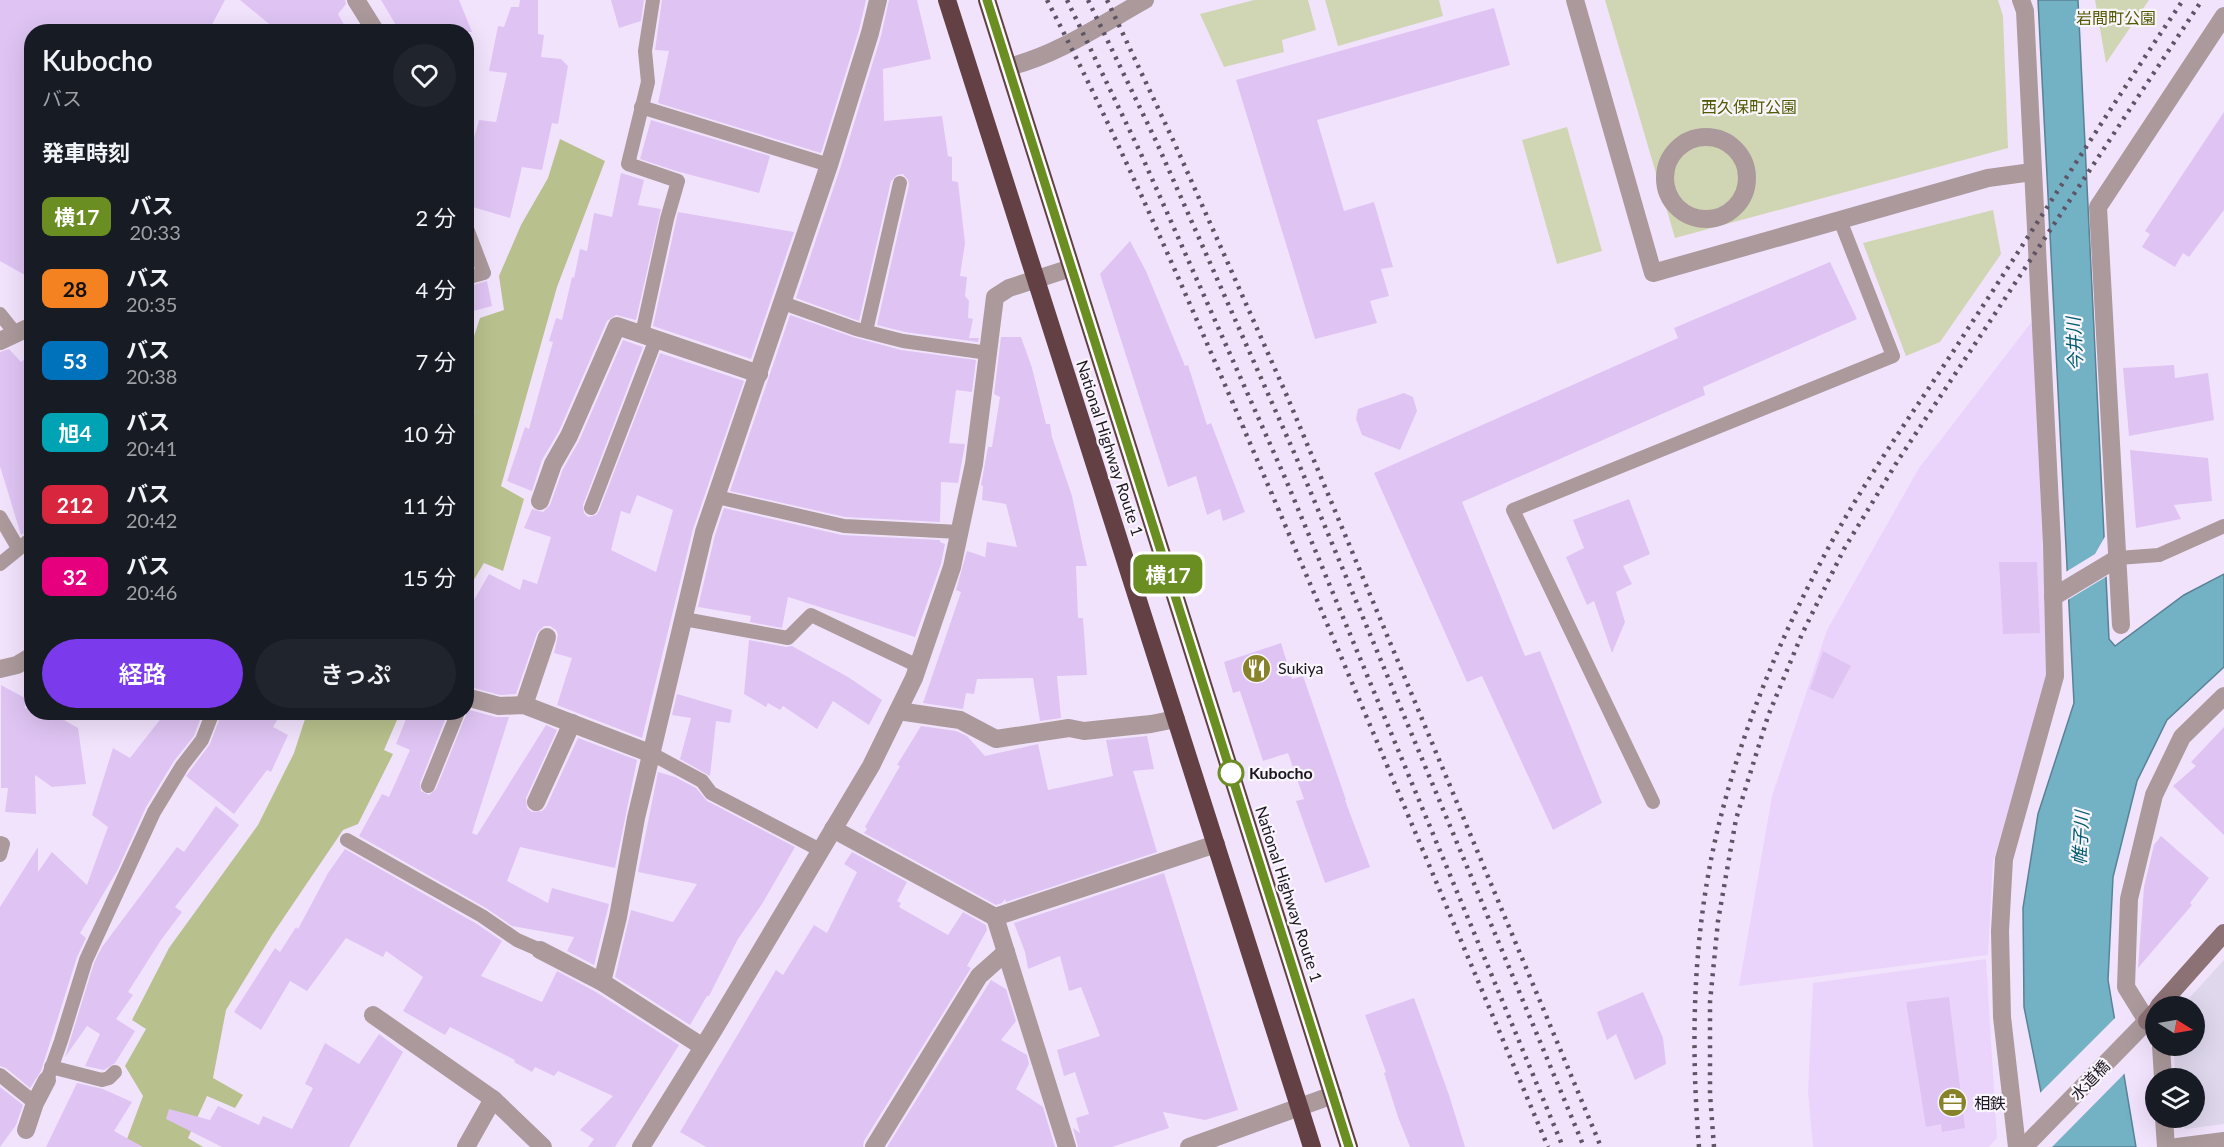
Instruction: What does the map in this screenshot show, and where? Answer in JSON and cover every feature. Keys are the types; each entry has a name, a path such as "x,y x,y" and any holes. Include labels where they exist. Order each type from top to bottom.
{"highway":[{"name":"National Highway Route 1","path":"947,0 1312,1147"},
{"name":"National Highway Route 1","path":"987,0 1349,1147"}],"street":[{"path":"356,0 371,24"},
{"path":"602,982 618,917 636,818 704,531 830,165 878,0"},
{"path":"1008,67 1026,63 1062,48 1145,0"},
{"path":"1575,0 1653,273 1988,178 2032,172"},
{"path":"2017,1147 2002,1017 2000,931 2004,859 2055,676 2052,545 2025,11 2021,0"},
{"path":"2121,625 2098,207 2224,16"},
{"path":"1705,136 1715,138 1724,140 1736,148 1744,161 1747,175 1746,188 1740,202 1730,212 1716,218 1694,218 1681,211 1671,201 1665,187 1665,171 1670,157 1679,146 1691,138 1705,136"},
{"path":"641,1147 870,766 918,666 952,567 974,464 995,297 1009,288 1071,268"},
{"path":"540,501 553,464 569,435 617,326 759,374"},
{"path":"2053,597 2118,558"},
{"path":"524,705 547,637"},
{"path":"0,669 24,661"},
{"path":"2145,1011 2126,987 2129,899 2154,795 2182,737 2224,696"},
{"path":"474,699 499,706 524,705 652,754"},
{"path":"898,711 960,720 996,739 1069,728 1084,731 1176,719"},
{"path":"536,802 572,723"},
{"path":"833,828 995,917 1067,1147"},
{"path":"995,917 1216,844"},
{"path":"2168,996 2224,933"},
{"path":"540,950 602,982 703,1047"},
{"path":"874,1147 979,976 1006,952"},
{"path":"373,1015 493,1099 543,1147"},
{"name":"水道橋","path":"2029,1143 2145,1029"},
{"path":"26,1130 49,1073"},
{"path":"1189,1147 1333,1095"},
{"path":"466,1147 493,1099"},
{"path":"2165,1128 2166,1147"},
{"path":"2177,1147 2224,1141"}],"lane":[{"path":"591,508 649,337 667,219 678,181 628,164 648,82 645,51 653,0"},
{"path":"641,106 830,165"},
{"path":"866,332 900,183"},
{"path":"1653,802 1513,510 1893,356 1840,220"},
{"path":"474,247 484,273 474,276"},
{"path":"783,303 866,332 903,341 988,353"},
{"path":"0,314 16,334"},
{"path":"717,497 844,526 959,532"},
{"path":"0,517 18,548"},
{"path":"2118,558 2159,555 2224,526"},
{"path":"0,564 24,544"},
{"path":"684,619 788,638 811,615 918,666"},
{"path":"115,1072 109,1078 102,1080 49,1073 86,960 154,812 182,766 202,740 210,720"},
{"path":"428,786 455,720"},
{"path":"652,754 702,781 711,793 820,850"},
{"path":"347,840 482,916 517,940 540,950"},
{"path":"0,843 3,844 0,855"},
{"path":"0,1075 35,1103"}],"shaded area":[{"path":"2033,320 2048,674 1993,862 1988,955 1739,986 1772,796 1827,630 1919,468"},
{"path":"1986,959 1997,1138 1989,1147 1813,1147 1808,1092 1813,983"},
{"path":"2224,960 2224,1124 2205,1126 2205,1068 2175,1068 2174,1056 2205,1056 2205,996 2191,996"}],"green space":[{"path":"1254,0 1308,0 1316,30 1282,40 1284,52 1224,67 1200,14"},
{"path":"1325,0 1439,0 1443,16 1338,46"},
{"name":"西久保町公園","path":"1605,0 1998,0 2003,16 2008,148 1675,238"},
{"name":"岩間町公園","path":"2095,0 2149,0 2106,63"},
{"path":"1567,127 1602,251 1557,264 1522,140"},
{"path":"560,139 605,161 557,287 501,486 524,499 503,571 484,563 474,579 474,336 480,318 504,310 499,276 521,225 548,178"},
{"path":"1993,210 2001,254 1940,342 1906,356 1863,243"},
{"path":"305,720 397,720 384,750 393,754 358,824 343,830 272,935 226,1010 213,1078 243,1095 235,1108 207,1096 188,1138 203,1147 124,1147 143,1096 125,1066 146,1029 132,1020 169,948 258,825 294,753"}],"water":[{"path":"2038,0 2078,0 2109,639 2115,646 2184,595 2224,574 2224,667 2167,720 2137,781 2113,877 2108,980 2136,1147 2052,1147 2024,1007 2023,908 2038,814 2074,703"}],"pier":[{"path":"2107,533 2109,575 2066,601 2064,573 2095,554"},
{"path":"2117,1016 2127,1071 2052,1147 2049,1147 2039,1094"}],"building":[{"path":"0,0 225,0 212,24 24,24 24,274 0,261"},
{"path":"240,0 345,0 346,4 338,14 344,24 269,24"},
{"path":"381,0 459,0 469,24 395,24"},
{"path":"520,0 538,0 538,34 544,35 541,57 561,59 568,66 558,124 552,123 542,170 522,167 510,218 474,207 474,138 479,120 496,122 507,73 489,71 498,26 504,27 511,7 519,7"},
{"path":"611,0 644,0 641,21 619,28"},
{"path":"662,0 866,0 821,153 658,103 669,51 655,50"},
{"path":"889,0 917,0 931,59 883,69 884,121 942,116 948,156 952,157 952,181 958,182 965,243 960,276 967,277 965,296 969,301 968,318 973,319 969,338 979,338 978,342 905,332 877,325 909,185 903,174 897,175 891,181 859,321 796,298 840,169 881,36"},
{"path":"1494,8 1510,65 1317,120 1344,211 1374,202 1393,267 1381,269 1389,296 1370,301 1377,323 1315,339 1236,80"},
{"path":"2224,112 2224,210 2189,257 2183,253 2175,267 2142,247 2150,234 2145,231"},
{"path":"651,120 770,156 759,193 640,159"},
{"path":"621,173 644,180 638,205 661,209 636,320 616,315 607,321 559,431 542,460 532,491 507,481 525,427 529,429 553,342 549,341 556,318 562,320 580,249 587,251 594,213 612,217"},
{"path":"678,212 794,232 751,359 653,326"},
{"path":"1130,241 1146,271 1185,366 1188,365 1207,425 1211,423 1245,512 1223,521 1220,509 1207,515 1196,476 1168,487 1100,274"},
{"path":"1830,262 1857,319 1703,387 1705,395 1462,502 1525,656 1540,651 1602,803 1553,830 1482,676 1467,682 1374,473 1678,338 1674,328"},
{"path":"487,281 492,306 474,311 474,285"},
{"path":"790,315 853,337 901,350 976,360 972,392 956,390 949,443 965,444 958,483 941,482 940,522 845,517 730,491"},
{"path":"1001,337 1021,337 1032,368 1046,424 1050,424 1052,437 1072,496 1087,566 1076,566 1078,618 1083,618 1087,675 1057,676 1061,718 1040,721 1033,678 977,679 974,694 966,693 963,709 923,703 961,592 956,590 967,551 985,557 987,542 1017,547 1006,504 982,500 983,486 981,485 988,447 992,447 1000,397 994,394"},
{"path":"623,340 643,347 583,505 584,513 588,517 596,515 599,511 660,353 744,381 693,529 642,738 557,705 572,658 554,653 558,635 556,630 550,626 544,626 537,633 516,694 500,695 474,688 474,600 489,574 520,590 523,579 537,584 551,537 524,528 532,509 543,512 550,505 563,469 579,441","holes":["637,495 673,510 656,572 611,550 621,511 630,514"]},
{"path":"9,349 21,362 24,360 24,533 21,535 0,466 0,352"},
{"path":"2174,365 2175,378 2208,373 2214,420 2129,436 2123,368"},
{"path":"1404,393 1413,397 1417,411 1400,450 1362,435 1356,419 1358,409"},
{"path":"2130,450 2208,458 2212,501 2174,505 2181,519 2136,528"},
{"path":"1629,499 1650,554 1623,566 1632,584 1616,592 1625,622 1612,653 1594,601 1587,605 1566,557 1584,548 1573,520"},
{"path":"724,508 842,535 940,540 945,544 941,564 915,637 788,597 782,628 750,622 751,616 698,607 715,535"},
{"path":"1999,562 2037,562 2040,633 2003,634"},
{"path":"749,640 786,647 792,646 848,677 882,700 869,725 833,701 817,729 783,706 780,710 768,703 766,707 744,694"},
{"path":"1281,643 1292,679 1303,676 1370,867 1325,883 1296,801 1304,799 1288,753 1263,761 1240,691 1233,693 1224,662"},
{"path":"1823,651 1851,666 1833,699 1810,689"},
{"path":"1,685 24,697 24,720 64,720 78,728 86,784 52,787 35,775 36,814 5,812 8,788 1,788"},
{"path":"677,694 732,710 730,723 716,721 710,776 680,759 691,718 672,715"},
{"path":"474,711 496,717 509,717 472,833 477,835 546,725 557,730 526,798 527,808 532,812 542,811 546,807 578,738 637,760 615,868 520,847 507,881 548,903 552,888 609,904 594,965 567,951 574,937 512,926 486,908 359,836 382,794 389,797 410,750 396,744 406,720 445,720 420,783 421,791 429,795 436,789 464,720 474,720"},
{"path":"160,720 200,720 194,736 174,761 146,807 117,871 80,933 86,938 77,957 41,1071 30,1088 6,1068 0,1066 0,907 38,847 38,872 52,852 87,885 108,827 92,815 113,748 130,758"},
{"path":"219,720 277,720 273,727 288,735 271,772 267,770 234,814 186,776 210,744"},
{"path":"921,726 956,731 967,736 985,756 1038,744 1048,790 1113,776 1106,740 1147,736 1154,769 1133,771 1157,852 1006,902 1005,899 996,905 864,833 867,829 865,827 900,766 897,765"},
{"path":"2224,727 2224,835 2173,786 2196,766 2191,762"},
{"path":"658,772 675,777 696,788 707,801 795,847 762,904 738,939 709,996 690,1025 615,977 631,910 673,922 697,884 638,872"},
{"path":"216,806 239,825 175,907 182,912 128,992 133,995 116,1019 135,1031 115,1063 104,1070 85,1066 100,1034 87,1026 65,1057 94,963 102,947 177,847 184,852"},
{"path":"2161,836 2209,878 2190,903 2192,905 2138,968 2144,887 2154,845"},
{"path":"345,849 477,924 502,941 481,976 542,1002 557,971 596,992 679,1045 615,1147 588,1147 594,1139 580,1130 613,1096 558,1071 554,1076 535,1067 532,1072 514,1062 515,1060 450,1027 445,1035 403,1011 423,977 386,951 383,957 346,938 307,991 290,981 261,1030 234,1012 275,948 280,952 296,927 298,929 328,873"},
{"path":"852,852 907,882 897,901 901,903 899,907 948,935 963,912 986,925 987,930 967,966 971,968 864,1141 863,1147 706,1147 680,1132 776,970 783,975 814,925 827,933 857,872 844,864"},
{"path":"1164,873 1238,1110 1205,1120 1163,1112 1169,1128 1112,1147 1078,1147 1073,1128 1080,1133 1076,1118 1089,1114 1075,1072 1064,1076 1057,1050 1100,1036 1081,987 1069,991 1060,956 1028,969 1025,952 1014,923"},
{"path":"991,980 1006,989 1016,1021 1001,1040 1027,1055 1029,1064 1016,1089 1043,1107 1055,1147 887,1147"},
{"path":"1643,992 1663,1038 1666,1064 1635,1080 1616,1034 1607,1040 1597,1012"},
{"path":"1949,997 1965,1128 1942,1132 1941,1124 1926,1127 1906,1002"},
{"path":"1414,998 1465,1147 1410,1147 1398,1117 1384,1073 1386,1072 1365,1015"},
{"path":"379,1034 403,1052 349,1147 222,1147 166,1119 169,1109 210,1120 218,1106 259,1125 263,1116 292,1129 313,1088 305,1084 325,1043 359,1064"},
{"path":"77,1083 103,1089 132,1102 114,1131 143,1147 46,1147"},
{"path":"0,1087 23,1105 16,1125 0,1147"}],"railway":[{"path":"1047,0 1136,183 1191,306 1548,1147"},
{"path":"1067,0 1141,154 1286,480 1563,1147"},
{"path":"1088,0 1156,141 1296,457 1584,1147"},
{"path":"1107,0 1174,142 1287,396 1601,1147"},
{"path":"1699,1147 1695,1022 1696,980 1704,898 1721,816 1742,745 1767,676 1797,609 1863,488 2183,0"},
{"path":"1714,1147 1710,1094 1710,1002 1718,921 1736,819 1768,716 1802,634 1844,549 1897,462 2202,0"}],"bus line":[{"name":"横17","path":"987,0 1349,1147"}],"place":[{"name":"Sukiya","path":"1257,668"},
{"name":"Kubocho","path":"1231,773"},
{"name":"相鉄","path":"1953,1103"}],"water label":[{"name":"今井川","path":"2075,344"},
{"name":"帷子川","path":"2081,838"}]}
